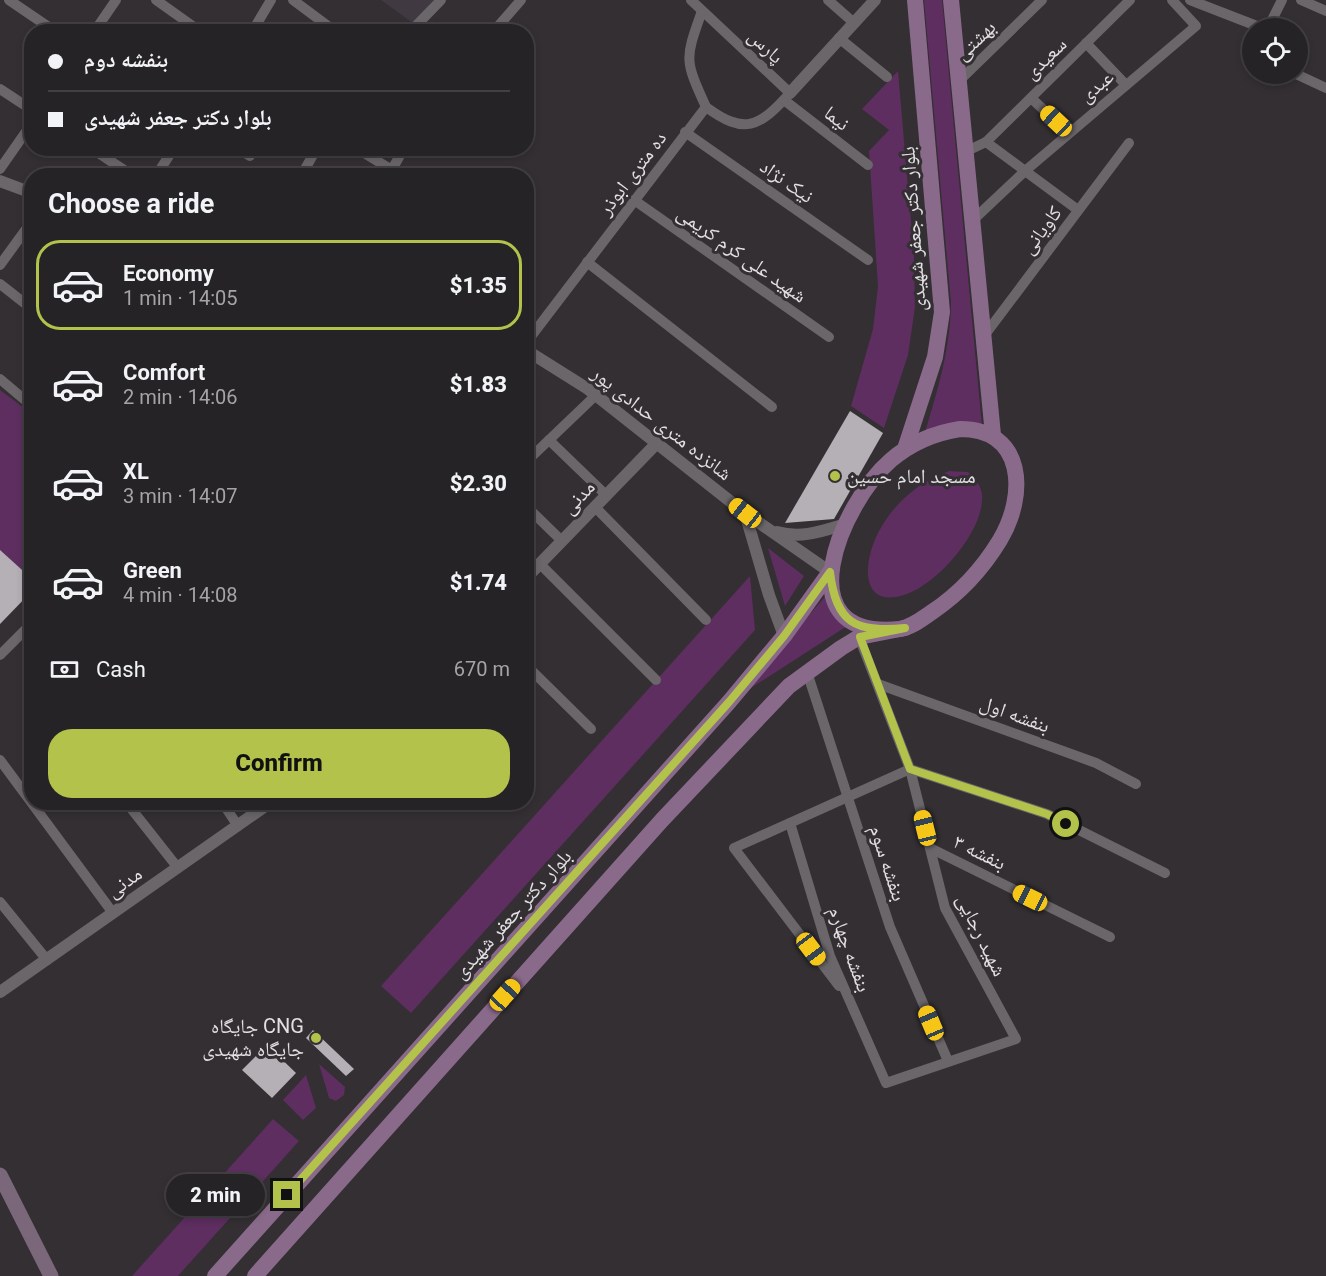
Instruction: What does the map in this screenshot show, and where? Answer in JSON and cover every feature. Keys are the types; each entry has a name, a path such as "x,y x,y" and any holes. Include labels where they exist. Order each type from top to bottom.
{"main road":[{"name":"بلوار دکتر جعفر شهیدی","path":"905,449 935,357 942,312 915,0"},
{"path":"951,0 993,435"},
{"path":"255,1276 662,820 789,686 860,637 905,628 940,606 957,592 988,558 1011,517 1016,483 1014,463 1007,448 993,435 974,429 952,430 918,441 889,462 875,478 846,524 830,572 833,598 845,616 867,628 884,630 905,628"},
{"name":"بلوار دکتر جعفر شهیدی","path":"215,1276 714,719 784,636 830,572"},
{"path":"0,1175 51,1276"}],"street":[{"path":"9,0 44,24"},
{"path":"100,24 116,0"},
{"path":"156,0 190,24"},
{"path":"257,24 271,0"},
{"path":"293,0 325,24"},
{"path":"418,24 441,0"},
{"path":"500,24 521,0"},
{"name":"پارس","path":"691,0 787,96"},
{"path":"828,0 853,21"},
{"path":"702,11 689,50 688,64 706,107 724,120 744,126 760,120 787,96 853,21 875,0"},
{"name":"بهشتی","path":"959,81 1042,0"},
{"name":"سعیدی","path":"967,151 986,142 1131,0"},
{"path":"1190,0 1242,20"},
{"path":"1273,18 1282,0"},
{"path":"1300,0 1326,11"},
{"name":"عبدی","path":"972,221 1025,171 1196,26 1173,1"},
{"path":"839,38 887,77"},
{"path":"1086,43 1126,85"},
{"path":"1308,80 1326,88"},
{"path":"0,89 24,105"},
{"name":"نیما","path":"787,96 868,165"},
{"path":"1031,98 1069,133"},
{"name":"ده متری ابوذر","path":"534,332 706,107"},
{"name":"نیک نژاد","path":"685,132 868,260"},
{"path":"0,169 24,134"},
{"path":"986,142 1078,210"},
{"name":"کاویانی","path":"982,338 1129,143"},
{"path":"103,156 121,168"},
{"path":"367,156 383,168"},
{"path":"0,181 24,190"},
{"name":"شهید علی کرم کریمی","path":"634,200 829,337"},
{"path":"0,265 24,232"},
{"path":"587,262 772,407"},
{"path":"0,284 24,303"},
{"name":"شانزده متری حدادی پور","path":"534,355 596,395 745,513 830,572"},
{"path":"0,379 24,399"},
{"path":"534,454 596,395"},
{"path":"549,440 606,495"},
{"name":"مدنی","path":"534,570 657,443"},
{"path":"595,507 706,620"},
{"path":"745,513 769,595 784,636"},
{"path":"534,514 562,541"},
{"path":"770,531 792,536 806,535 846,524"},
{"path":"540,564 656,680"},
{"path":"0,655 24,631"},
{"name":"شهید رجایی","path":"860,637 910,769 945,908 1016,1039 948,1061"},
{"name":"بنفشه سوم","path":"807,672 890,927 948,1061"},
{"path":"534,673 591,729"},
{"name":"بنفشه اول","path":"878,684 1096,763 1136,784"},
{"path":"0,760 24,792"},
{"path":"850,1000 734,848 910,769 1047,814 1165,873"},
{"path":"37,810 113,913"},
{"path":"132,810 178,868"},
{"path":"227,810 238,826"},
{"name":"مدنی","path":"0,992 260,810"},
{"name":"بنفشه چهارم","path":"790,823 830,956 886,1083 948,1061"},
{"name":"بنفشه ۳","path":"930,848 1110,937"},
{"path":"0,902 47,960"}],"shaded area":[{"path":"381,0 434,0 413,23"},
{"path":"924,0 942,0 983,437 967,433 923,439 945,355 951,303"},
{"path":"898,71 914,256 915,307 908,355 884,428 851,406 873,329 878,286 869,151 889,130 862,109"},
{"path":"0,390 24,408 24,598 0,624"},
{"path":"949,471 968,472 981,491 981,509 968,539 945,567 919,588 907,594 891,597 880,596 873,590 868,570 873,545 884,522 908,495 927,481"},
{"path":"768,548 804,576 785,606"},
{"path":"750,576 755,630 411,1013 381,986"},
{"path":"830,591 858,619 737,697"},
{"path":"319,1064 345,1087 344,1095 336,1101 329,1098"},
{"path":"306,1075 316,1108 303,1120 283,1100"},
{"path":"273,1119 299,1141 178,1276 132,1276"}],"building":[{"name":"مسجد امام حسین","path":"850,411 883,433 834,519 785,523"},
{"path":"0,550 24,572 24,599 0,624"},
{"path":"313,1030 354,1069 346,1076 306,1038"},
{"path":"267,1045 296,1073 272,1098 242,1070"}],"place":[{"name":"مسجد امام حسین","path":"835,476"},
{"name":"جایگاه CNG جایگاه شهیدی","path":"316,1038"}],"route":[{"path":"287,1195 729,702 784,636 830,572 833,598 838,608 855,624 884,630 905,628 860,637 910,769 1047,814 1066,824"}]}
